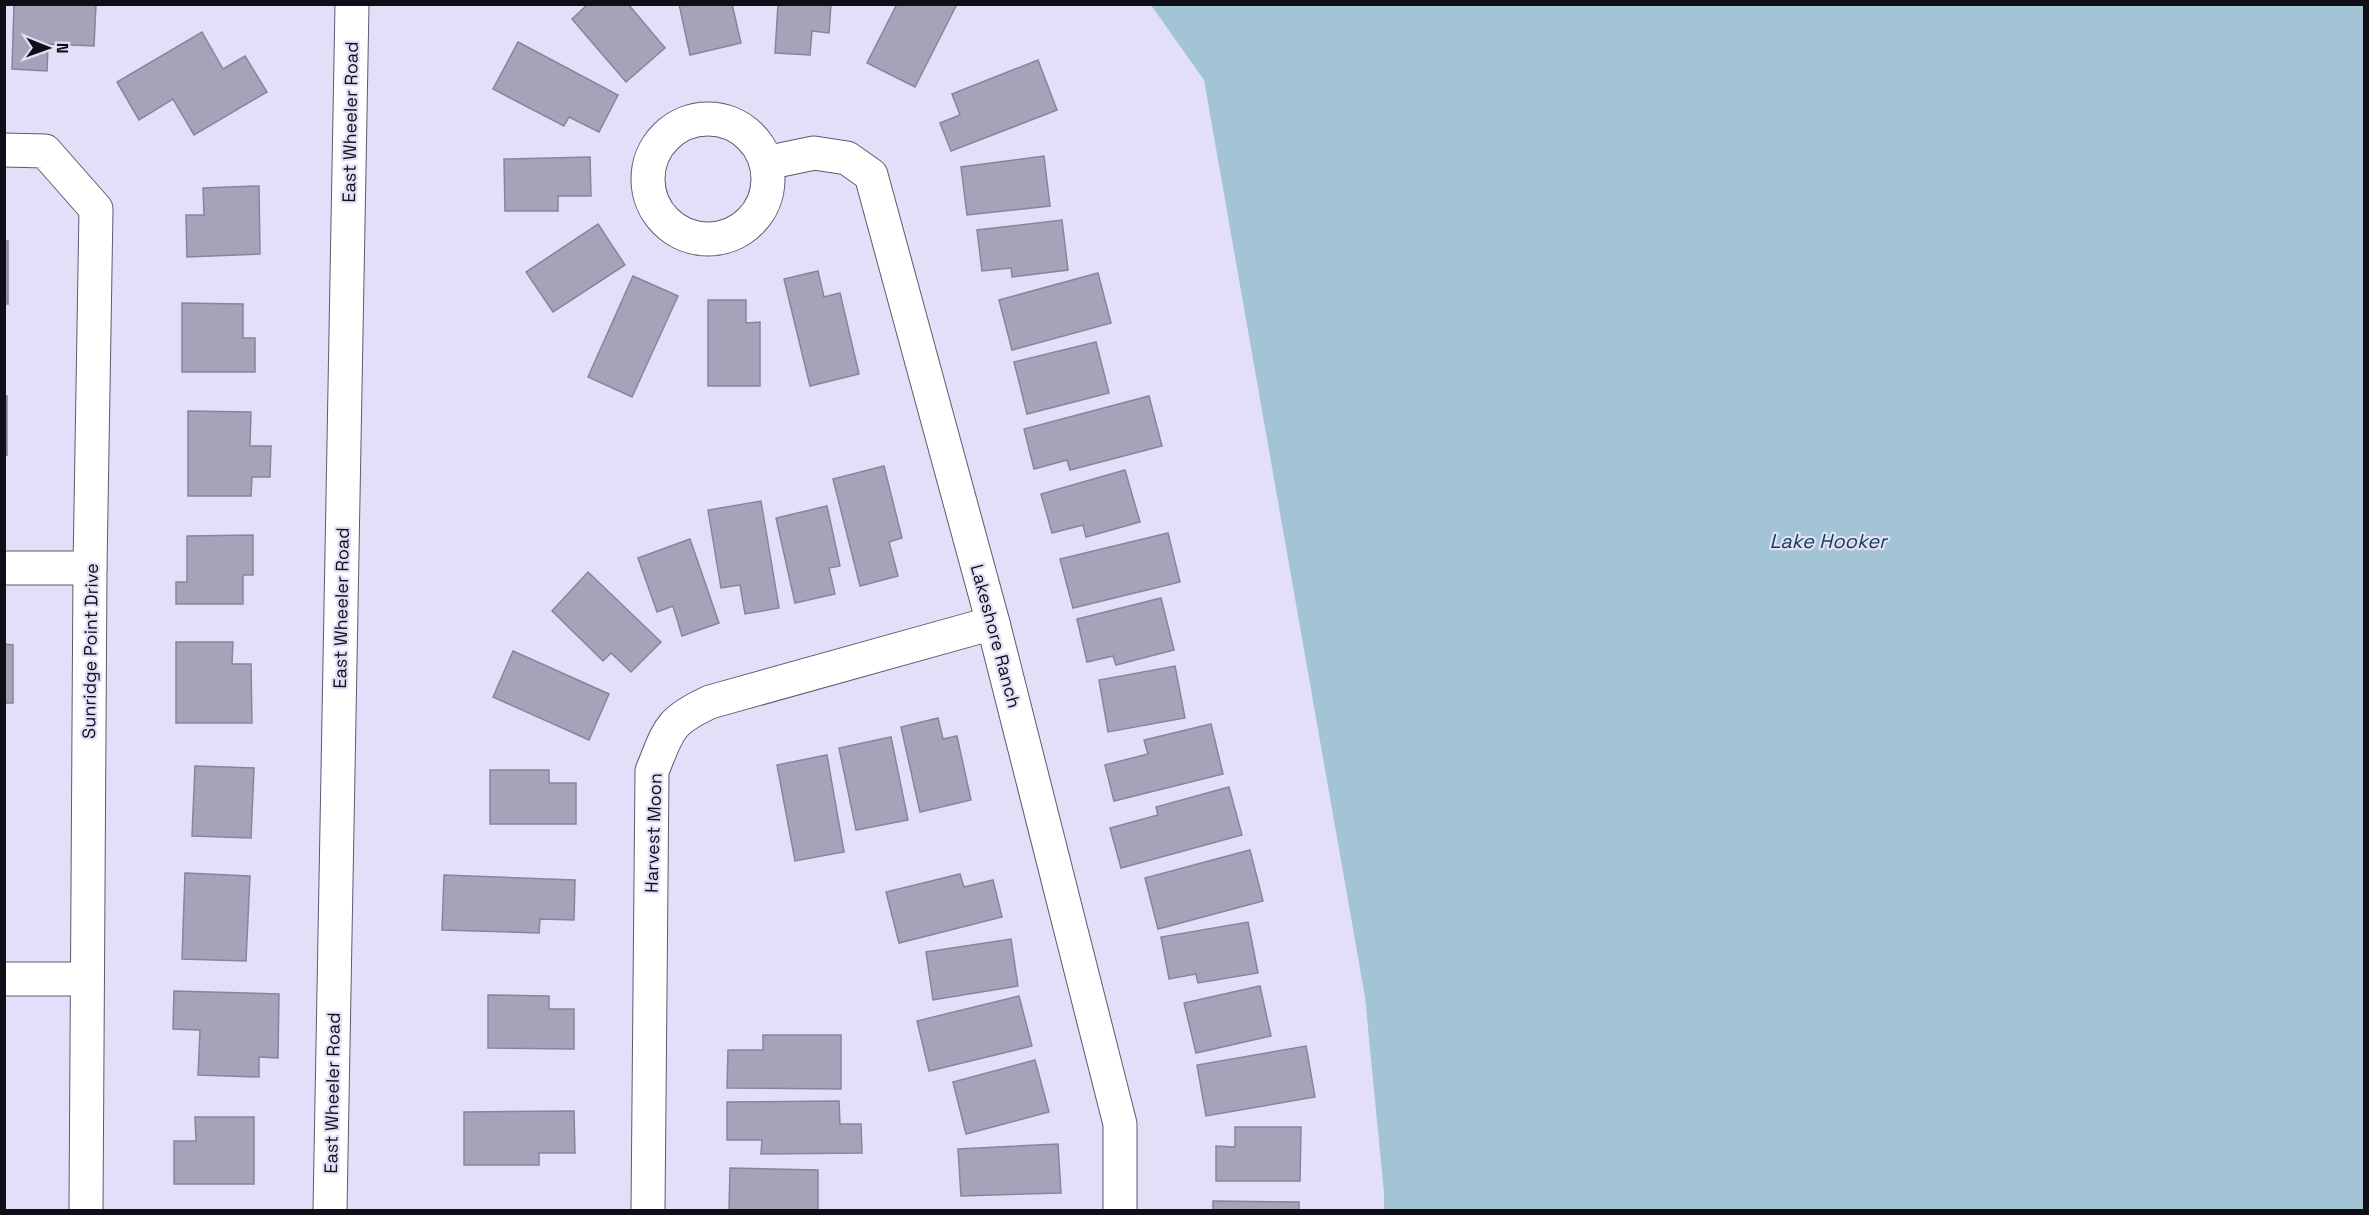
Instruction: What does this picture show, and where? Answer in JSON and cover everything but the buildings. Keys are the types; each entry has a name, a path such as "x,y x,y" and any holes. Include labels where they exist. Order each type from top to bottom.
{"street":[{"name":"East Wheeler Road","path":"330,1210 352,4"},
{"name":"Sunridge Point Drive","path":"4,150 45,151 96,209 90,568 86,1210"},
{"name":"Lakeshore Ranch","path":"766,163 814,153 847,158 871,175 993,623 1120,1124 1120,1210"},
{"path":"4,568 90,568"},
{"name":"Harvest Moon","path":"648,1210 652,771 669,728 685,713 710,702 993,623"},
{"path":"4,979 87,979"}],"water":[{"name":"Lake Hooker","path":"1151,5 2364,5 2364,1210 1384,1210 1365,997 1204,80"}]}
